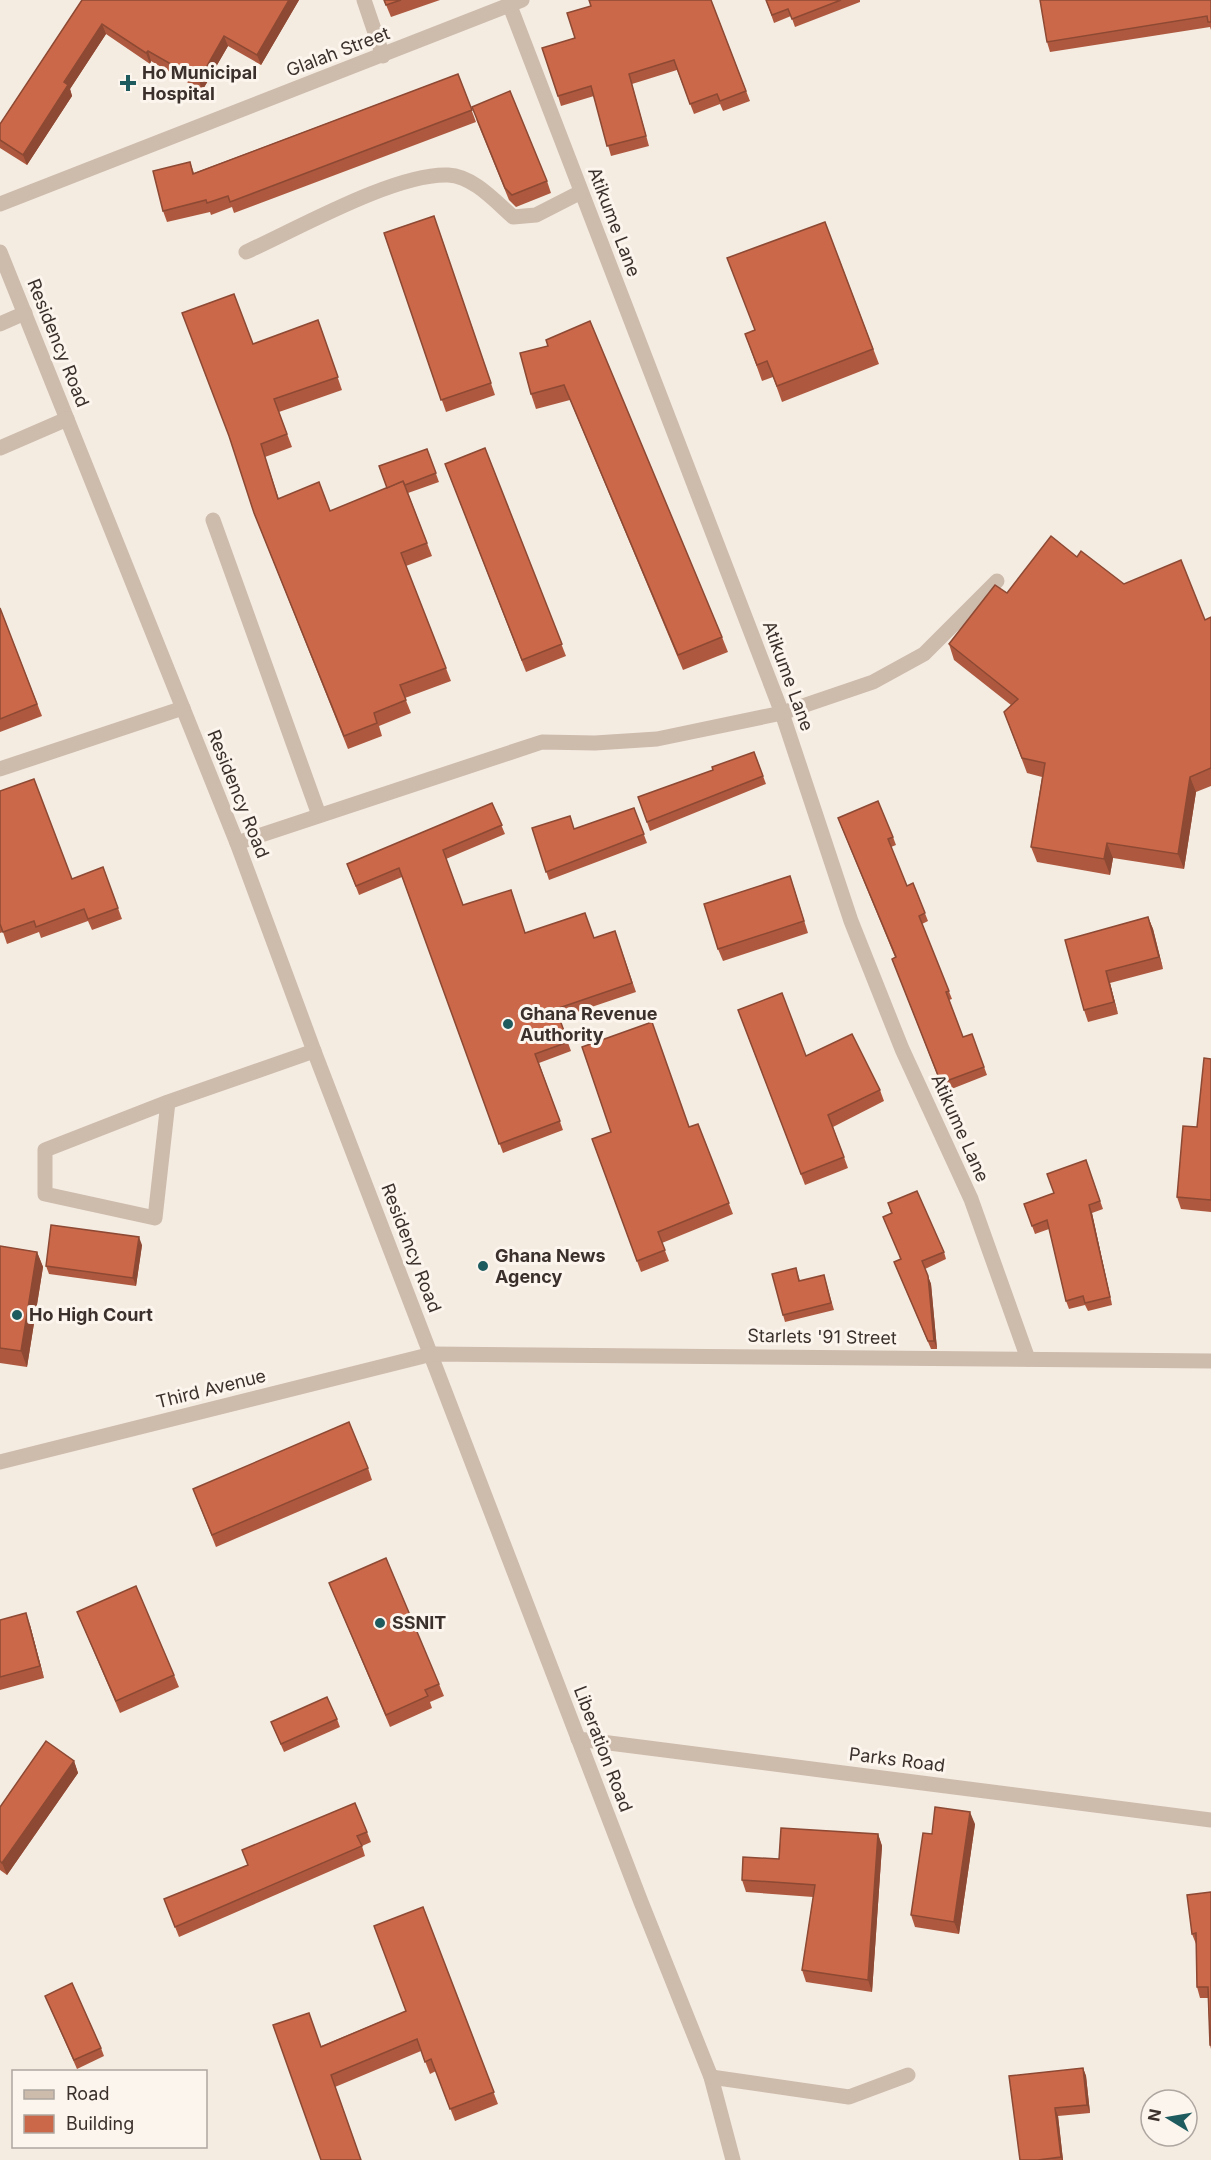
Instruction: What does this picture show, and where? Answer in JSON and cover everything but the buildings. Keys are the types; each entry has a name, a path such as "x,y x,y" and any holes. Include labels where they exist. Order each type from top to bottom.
{"street":[{"path":"364,0 383,56"},
{"name":"Glalah Street","path":"0,204 516,3"},
{"name":"Atikume Lane","path":"516,3 581,192 782,713 851,921 902,1049 971,1199 1028,1359"},
{"path":"246,252 395,184 449,175 474,184 513,217 536,215 581,192"},
{"name":"Residency Road","path":"0,252 237,843 314,1052 432,1354"},
{"path":"0,324 25,313"},
{"path":"0,448 67,419"},
{"path":"213,520 319,815"},
{"path":"237,843 542,742 595,743 657,739 782,713 873,682 924,654 997,581"},
{"path":"0,769 183,708"},
{"path":"168,1102 155,1218 45,1194 45,1150 168,1102 314,1052"},
{"name":"Starlets '91 Street","path":"432,1354 1211,1361"},
{"name":"Third Avenue","path":"0,1462 432,1354"},
{"name":"Liberation Road","path":"432,1354 578,1739 711,2077 733,2160"},
{"name":"Parks Road","path":"578,1739 1211,1820"},
{"path":"711,2077 849,2097 908,2075"}],"place":[{"name":"Ho Municipal Hospital","path":"128,83"},
{"name":"Ghana Revenue Authority","path":"508,1024"},
{"name":"Ghana News Agency","path":"483,1266"},
{"name":"Ho High Court","path":"17,1315"},
{"name":"SSNIT","path":"380,1623"}]}
